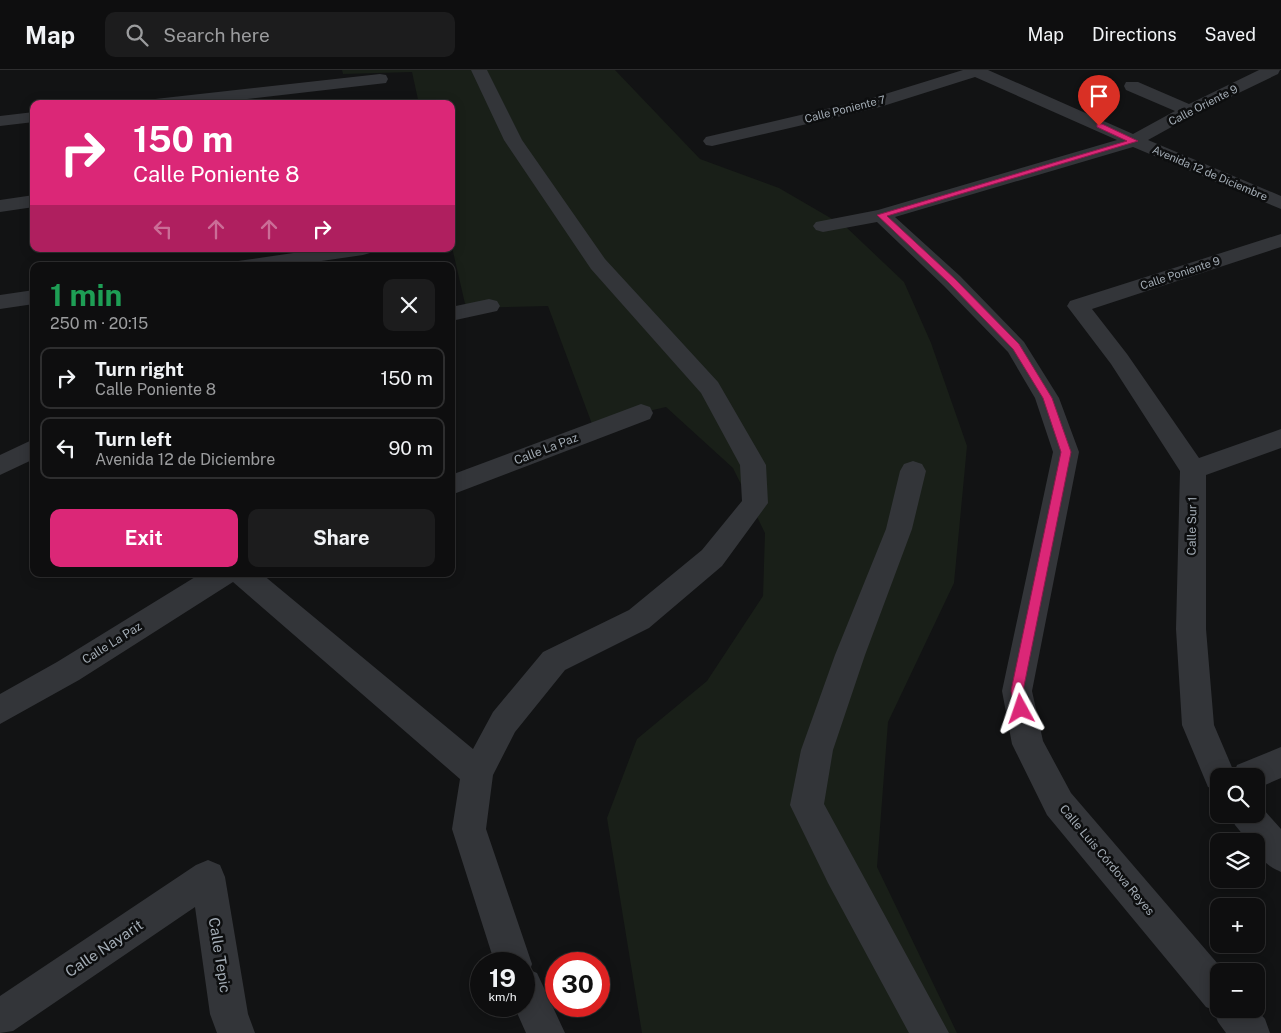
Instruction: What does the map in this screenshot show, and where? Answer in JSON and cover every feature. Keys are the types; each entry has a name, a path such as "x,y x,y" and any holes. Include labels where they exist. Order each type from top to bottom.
{"street":[{"path":"480,70 513,140 598,264 710,388 753,465 754,503 712,558 640,619 554,661 504,722 477,773 469,829 510,952"},
{"name":"Avenida 12 de Diciembre","path":"977,70 1134,141 1279,200"},
{"name":"Calle Poniente 7","path":"712,142 874,103 977,70"},
{"name":"Calle Oriente 9","path":"823,226 881,215 1134,141 1189,110 1272,70"},
{"path":"191,100 380,79"},
{"path":"1132,86 1189,110"},
{"path":"0,121 30,117"},
{"path":"0,206 30,202"},
{"name":"Calle Luis Córdova Reyes","path":"881,215 952,281 1016,347 1048,398 1066,452 1017,691 1028,744 1060,804 1210,983"},
{"name":"Calle Poniente 9","path":"1193,470 1119,359 1078,306 1281,240"},
{"path":"273,262 342,252"},
{"path":"0,302 30,298"},
{"path":"455,313 489,306"},
{"name":"Calle La Paz","path":"455,483 641,413"},
{"path":"1193,470 1281,438"},
{"path":"0,466 30,450"},
{"name":"Calle Sur 1","path":"1193,470 1191,629 1198,725 1217,768"},
{"path":"913,471 899,529 816,750 807,805 840,871 930,1033"},
{"name":"Calle La Paz","path":"0,710 68,671 218,577"},
{"path":"248,577 477,773"},
{"path":"1265,769 1281,762"},
{"path":"1254,823 1281,855"},
{"name":"Calle Nayarit","path":"0,1018 208,877"},
{"name":"Calle Tepic","path":"208,877 229,1014 236,1033"},
{"path":"535,1010 546,1033"},
{"path":"1238,1018 1251,1033"}],"shaded area":[{"path":"342,70 615,70 700,159 779,188 846,227 904,282 931,343 967,446 954,583 888,722 877,867 957,1033 642,1033 607,818 637,739 707,681 763,596 765,533 733,468 666,407 592,424 548,306 466,308 453,252 455,252 455,100 418,100 412,72 343,74"}],"route":[{"path":"1021,709 1017,691 1066,452 1048,398 1016,347 952,281 881,215 1134,141 1099,126"}]}
